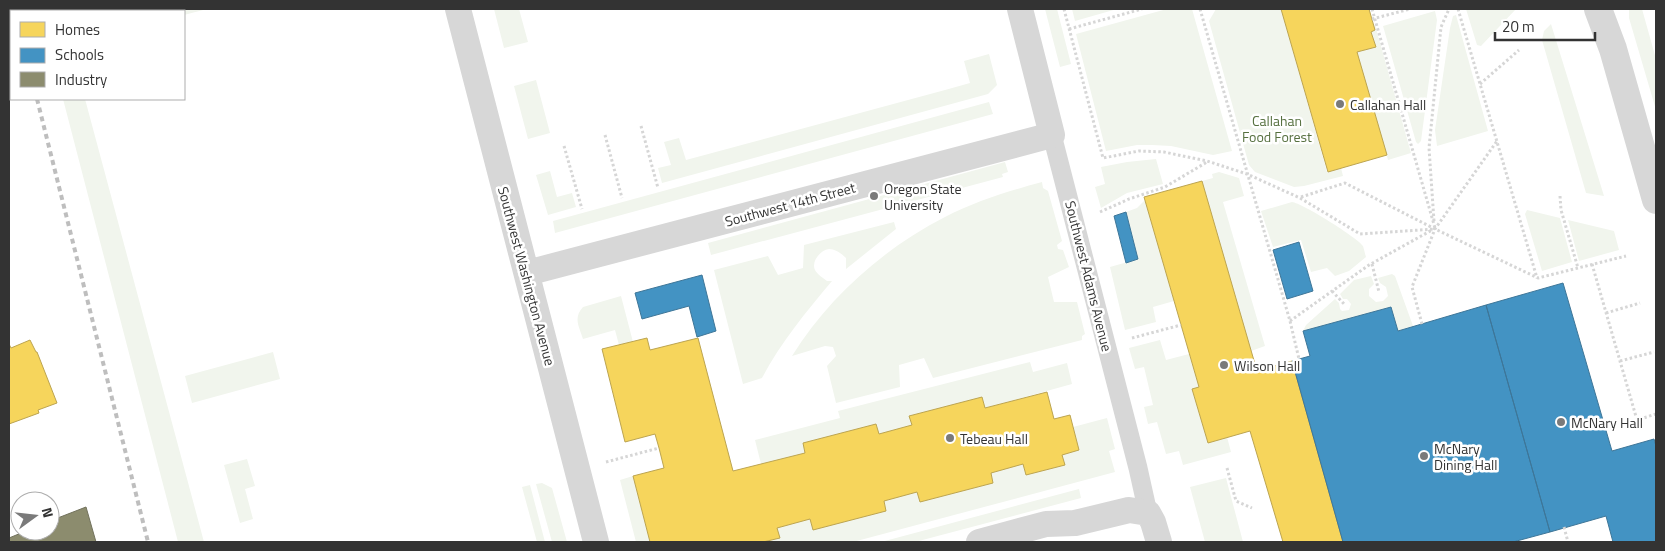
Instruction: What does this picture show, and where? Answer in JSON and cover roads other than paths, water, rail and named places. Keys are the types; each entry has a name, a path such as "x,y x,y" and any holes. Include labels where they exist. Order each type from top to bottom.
{"street":[{"name":"Southwest Washington Avenue","path":"458,9 596,542"},
{"name":"Southwest Adams Avenue","path":"1020,9 1107,344 1148,513 1154,522 1159,542"},
{"path":"1598,9 1613,49 1656,200"},
{"name":"Southwest 14th Street","path":"527,273 1052,134"},
{"path":"979,542 1046,524 1075,523 1130,510 1148,513"}],"railway":[{"path":"37,100 148,542"}],"place":[{"name":"Callahan Hall","path":"1340,104"},
{"name":"Oregon State University","path":"874,196"},
{"name":"Wilson Hall","path":"1224,365"},
{"name":"McNary Hall","path":"1561,422"},
{"name":"Tebeau Hall","path":"950,438"},
{"name":"McNary Dining Hall","path":"1424,456"}],"park label":[{"name":"Callahan Food Forest","path":"1277,128"}]}
